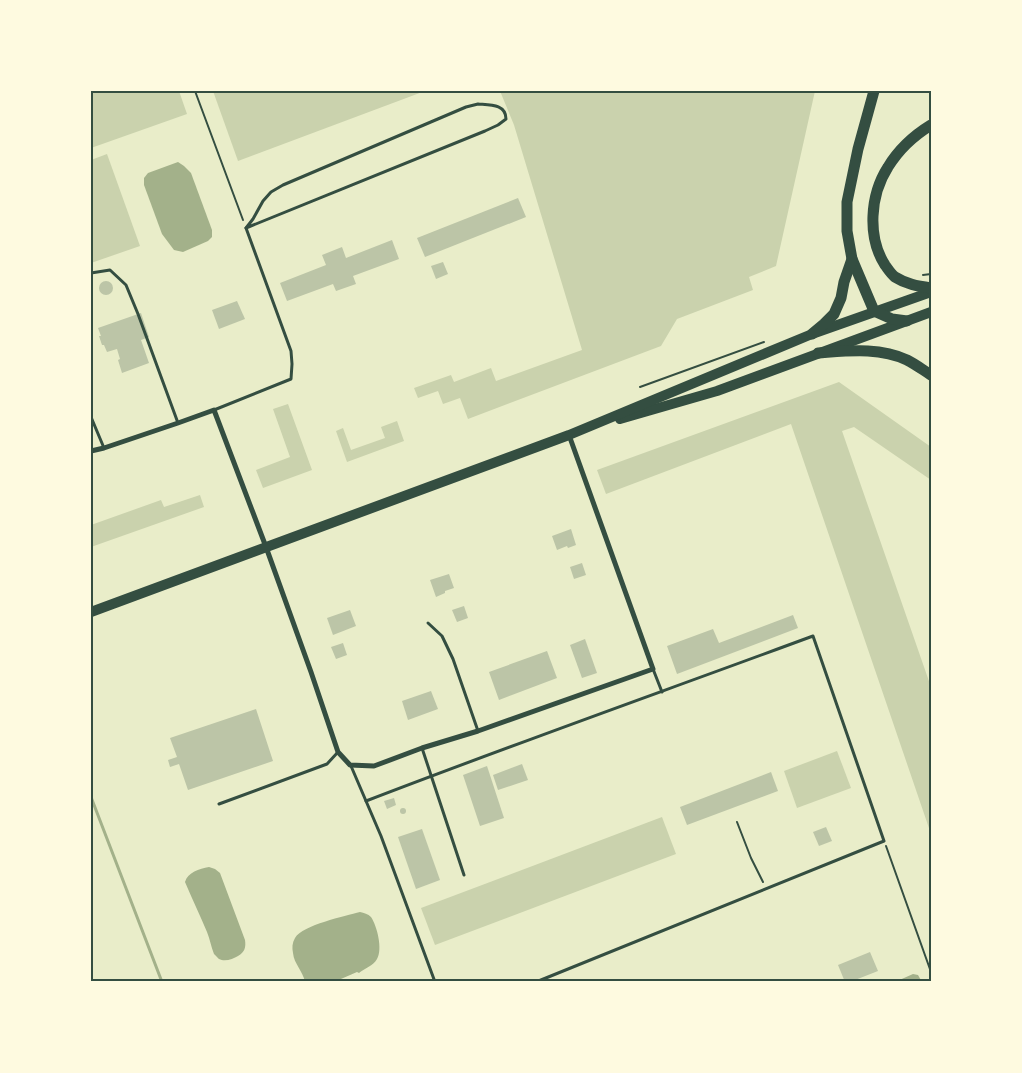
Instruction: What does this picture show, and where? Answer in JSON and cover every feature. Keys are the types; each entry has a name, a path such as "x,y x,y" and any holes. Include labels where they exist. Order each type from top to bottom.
{"highway":[{"path":"874,91 858,149 847,202 847,231 852,259 874,311 892,319 907,321"},
{"path":"931,124 900,150 886,168 876,193 873,217 874,238 881,259 893,276 912,285 931,290"},
{"path":"812,334 834,314 841,298 852,259"},
{"path":"818,354 859,350 883,352 906,360 931,374"}],"main road":[{"path":"91,612 569,435 812,334 931,290"},
{"path":"569,435 717,390 931,312"}],"street":[{"path":"91,451 214,410 312,672 338,752 350,765 374,766 653,669 569,435"}],"lane":[{"path":"478,104 490,105 502,108 506,114 506,119 498,125 246,228 263,201 271,192 283,185 466,107 478,104"},
{"path":"214,410 291,379 291,351 246,228"},
{"path":"91,273 110,270 126,285 178,423"},
{"path":"91,417 104,448"},
{"path":"428,624 442,636 453,659 478,731"},
{"path":"366,801 813,636 884,841 536,982"},
{"path":"653,669 662,692"},
{"path":"422,748 464,875"},
{"path":"219,804 327,764 338,752"},
{"path":"350,765 381,836 435,982"}],"path":[{"path":"194,91 246,228"},
{"path":"640,387 771,339"},
{"path":"738,822 751,858 767,888"},
{"path":"884,841 931,972"}],"shaded area":[{"path":"91,91 179,91 187,114 91,148"},
{"path":"213,91 425,91 238,161"},
{"path":"500,91 815,91 776,266 749,277 753,290 677,319 661,346 468,419 460,398 443,404 438,391 418,398 414,388 451,375 454,382 491,368 496,381 582,350 514,125"},
{"path":"107,154 140,246 91,263 91,160"},
{"path":"178,162 191,173 212,230 212,237 208,241 183,252 174,250 162,234 144,185 144,178 148,173"},
{"path":"839,382 931,447 931,480 854,427 842,431 931,687 931,834 791,424 606,494 597,470"},
{"path":"288,404 312,470 263,488 256,470 290,457 273,409"},
{"path":"397,421 404,441 347,462 336,431 343,428 351,450 385,438 381,427"},
{"path":"200,495 204,507 91,547 91,525 161,500 164,507"},
{"path":"837,751 851,788 797,808 784,771"},
{"path":"662,817 676,854 435,945 421,908"},
{"path":"209,867 220,873 245,940 244,951 229,960 219,959 214,954 207,932 185,882 191,873"},
{"path":"360,912 371,917 375,926 379,944 377,959 359,973 357,972 334,982 305,982 292,949 295,938 299,933 315,925"},
{"path":"913,974 918,975 922,982 895,982"}],"building":[{"path":"518,198 526,217 425,257 417,238"},
{"path":"392,240 399,259 353,276 356,284 336,291 333,284 287,301 280,283 326,265 322,255 342,247 346,258"},
{"path":"443,262 448,274 436,279 431,266"},
{"path":"106,281 111,283 113,288 111,293 106,295 101,293 99,288 101,283"},
{"path":"237,301 245,319 219,329 212,310"},
{"path":"141,313 149,337 141,340 149,363 122,373 117,349 107,352 104,345 102,345 98,328"},
{"path":"571,529 576,545 557,550 552,536"},
{"path":"582,563 586,575 574,579 570,567"},
{"path":"449,574 454,588 436,597 430,580"},
{"path":"464,606 468,618 457,622 452,610"},
{"path":"350,610 356,626 333,635 327,618"},
{"path":"793,615 798,628 677,674 667,646 713,629 719,643"},
{"path":"585,639 597,673 582,678 570,645"},
{"path":"343,643 347,655 336,659 331,647"},
{"path":"547,651 557,678 499,700 489,672"},
{"path":"431,691 438,709 408,720 402,701"},
{"path":"256,709 273,761 188,790 179,764 170,767 168,760 177,757 170,738"},
{"path":"522,764 528,780 498,790 493,775"},
{"path":"487,766 504,818 480,826 463,775"},
{"path":"771,772 778,791 687,825 680,807"},
{"path":"394,798 396,805 387,809 384,801"},
{"path":"403,808 406,811 403,814 400,811"},
{"path":"826,827 832,841 819,846 813,832"},
{"path":"422,829 440,880 416,889 398,837"},
{"path":"870,952 878,971 850,982 845,982 838,965"}],"waterway":[{"path":"91,797 162,982"}]}
